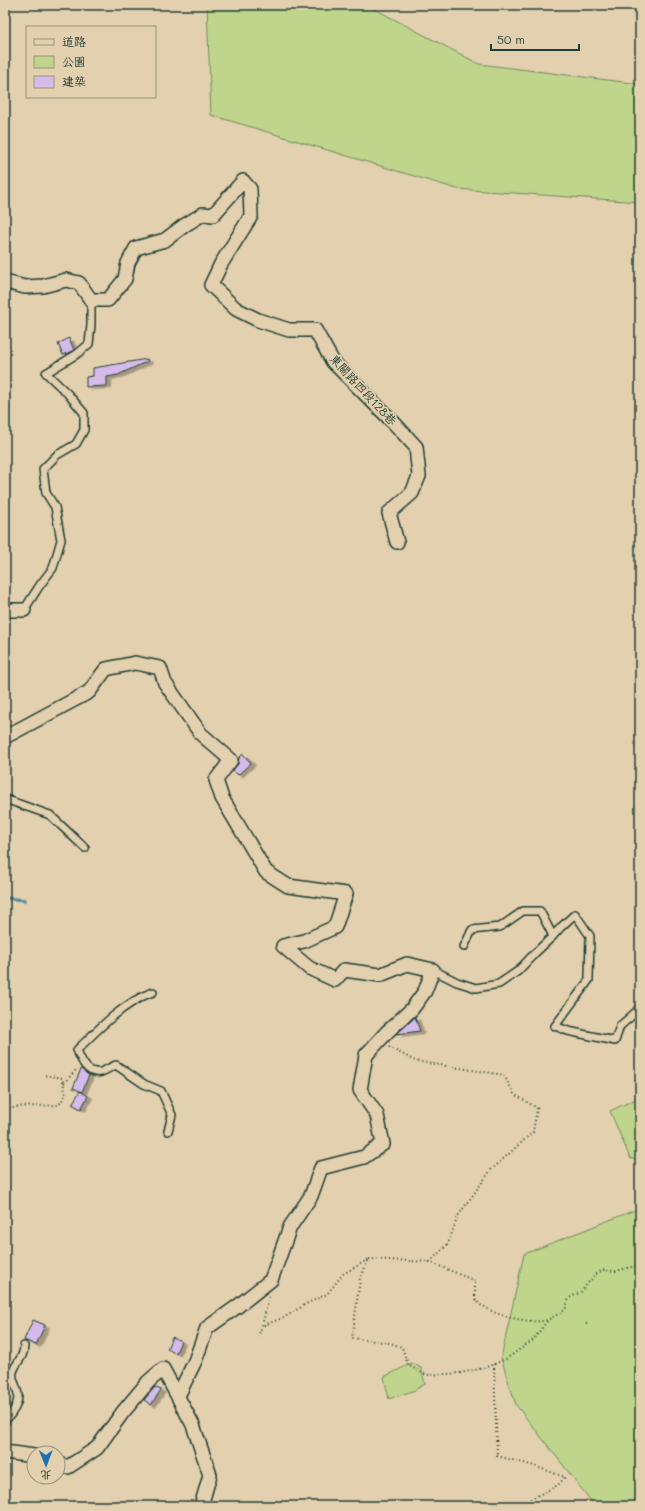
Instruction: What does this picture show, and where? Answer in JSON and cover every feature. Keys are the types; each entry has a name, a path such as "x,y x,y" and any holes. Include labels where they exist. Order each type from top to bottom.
{"street":[{"name":"東關路四段128巷","path":"91,300 108,300 125,279 128,263 136,248 165,240 203,214 213,215 243,181 250,189 251,216 221,264 211,285 236,309 258,320 289,330 315,330 333,362 416,447 418,476 412,493 389,513 397,542"},
{"path":"5,282 25,287 43,286 66,280 79,283 91,300"},
{"path":"5,610 24,610"},
{"path":"5,737 89,692 106,669 135,663 160,668 165,683 201,734 231,760 216,780 222,798 266,872 288,886 346,894 335,927 304,941 282,946 309,968 334,980 344,970 380,974 407,964 433,970 425,991 412,1009 387,1032 366,1055 360,1090 377,1115 382,1144 364,1157 321,1168 310,1196 290,1227 271,1280 208,1328 178,1396"},
{"path":"66,1466 68,1467 97,1448 123,1412 150,1381 163,1370 193,1425 210,1476 201,1506"},
{"path":"5,1452 26,1455"}],"lane":[{"path":"24,610 53,568 62,540 55,507 46,493 43,469 57,455 76,444 84,430 84,413 68,394 46,373 77,354 88,344 91,325 91,300"},
{"path":"5,799 50,816 85,848"},
{"path":"464,947 472,930 500,927 523,911 540,911 553,936"},
{"path":"433,970 457,982 476,988 499,984 518,971 575,914 590,936 590,980 577,994 555,1026 568,1031 615,1041 620,1026 636,1012 640,1006"},
{"path":"153,992 141,996 101,1026 77,1050 83,1064 88,1069 100,1072 116,1065 144,1084 161,1091 172,1115 168,1131"},
{"path":"5,1421 14,1412 18,1394 13,1380 13,1372 24,1354 24,1346"}],"path":[{"path":"379,1042 416,1061 504,1075 514,1094 537,1108 533,1132 491,1170 458,1216 448,1244 430,1262"},
{"path":"64,1083 83,1064"},
{"path":"5,1110 18,1107 59,1104 66,1094 62,1078 43,1075"},
{"path":"369,1259 360,1278 352,1338 390,1343 402,1347 408,1365 426,1375 460,1373 484,1368 506,1359 532,1341 548,1320"},
{"path":"262,1326 285,1317 306,1304 327,1294 343,1274 369,1259 430,1262 475,1281 475,1298 480,1305 487,1306 495,1313 542,1322 565,1310 569,1298 581,1292 586,1284 596,1274 603,1270 616,1271 640,1265"},
{"path":"258,1337 267,1305 271,1280"},
{"path":"494,1364 496,1456 531,1465 565,1477 558,1485 527,1501 524,1506"}],"green space":[{"path":"207,5 367,5 479,64 640,84 640,202 457,189 211,115"},
{"path":"640,1097 640,1162 630,1158 610,1111"},
{"path":"640,1208 640,1506 595,1506 516,1405 501,1358 524,1254"},
{"path":"412,1363 421,1368 425,1384 415,1390 389,1399 384,1377"}],"building":[{"path":"69,338 74,350 63,355 58,344"},
{"path":"147,359 148,361 118,375 107,377 107,386 86,387 86,377 93,376 93,368"},
{"path":"243,754 251,763 238,775 233,770 238,764 239,758"},
{"path":"415,1017 420,1031 397,1034"},
{"path":"81,1069 89,1075 82,1092 73,1088"},
{"path":"80,1091 88,1096 81,1109 72,1104"},
{"path":"33,1320 45,1325 36,1345 24,1340"},
{"path":"172,1337 181,1341 176,1353 167,1349"},
{"path":"155,1387 161,1390 151,1405 144,1400"}],"waterway":[{"path":"5,898 25,900"}]}
